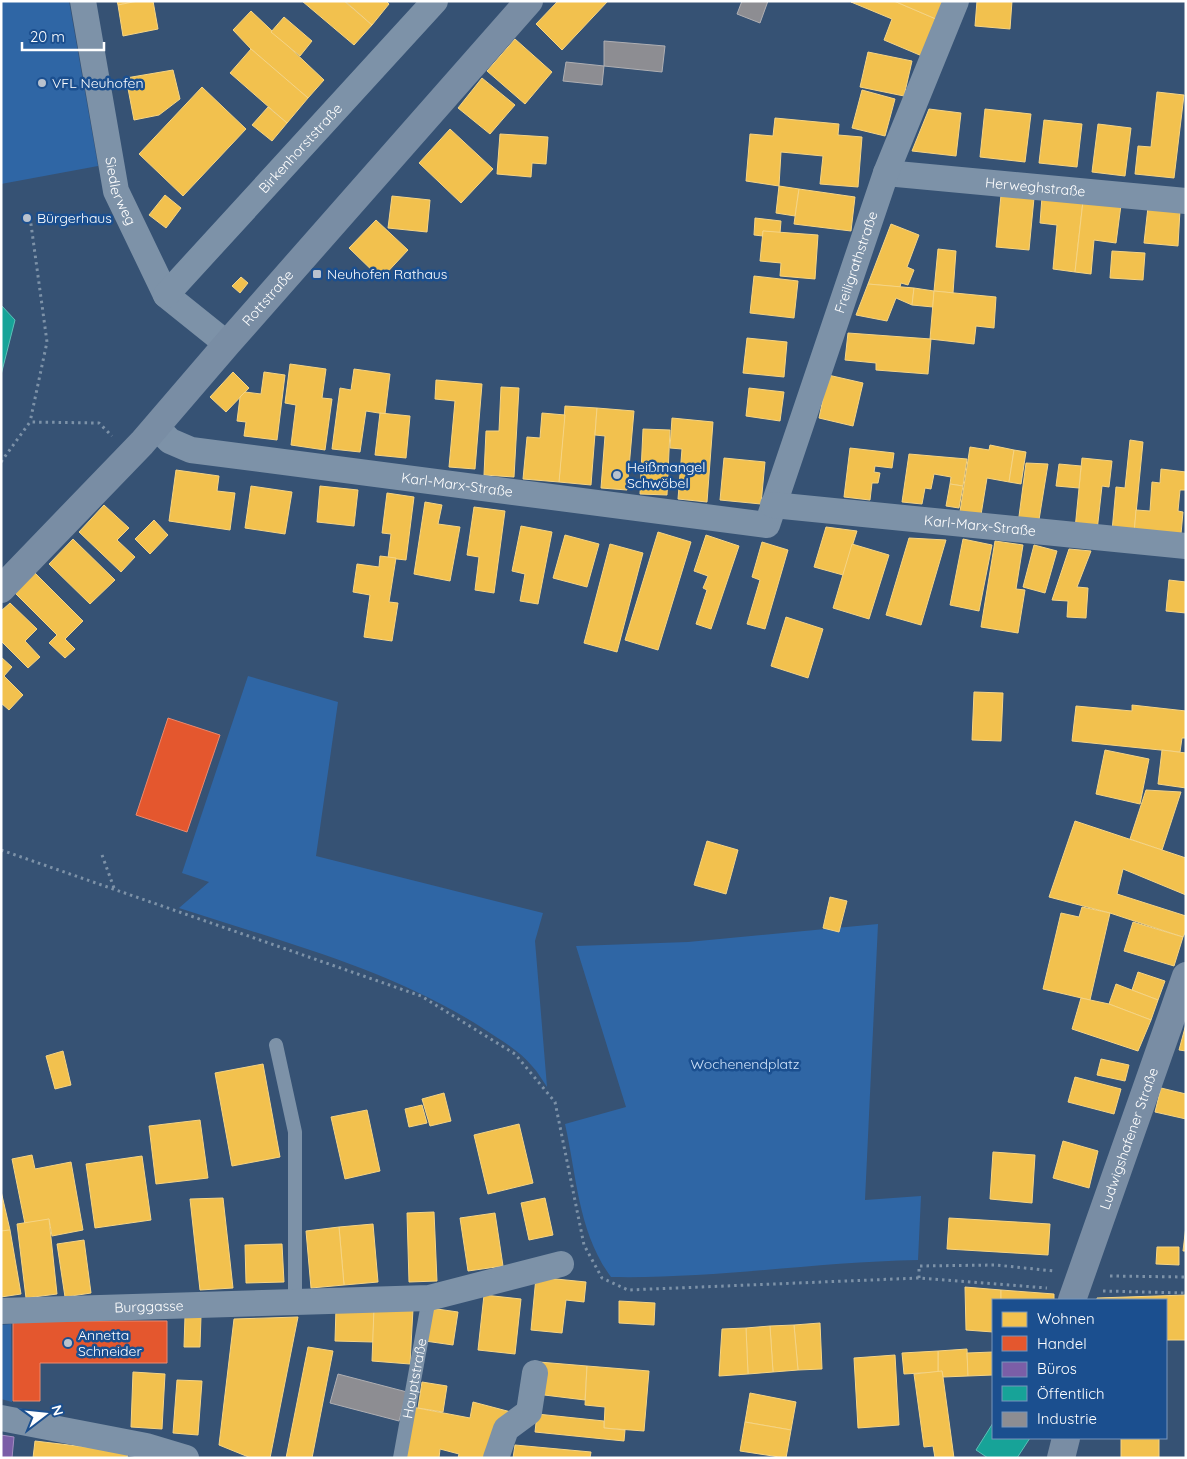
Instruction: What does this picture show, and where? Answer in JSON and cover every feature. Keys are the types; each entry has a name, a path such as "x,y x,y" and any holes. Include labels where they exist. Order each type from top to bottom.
{"street":[{"name":"Siedlerweg","path":"83,1 116,191 166,295 226,344"},
{"name":"Birkenhorststraße","path":"166,295 435,1"},
{"name":"Rottstraße","path":"1,589 131,455 226,344 529,1"},
{"name":"Freiligrathstraße","path":"770,515 886,173 956,1"},
{"name":"Herweghstraße","path":"886,173 1186,201"},
{"name":"Karl-Marx-Straße","path":"156,427 170,441 191,450 770,515 1186,546"},
{"name":"Ludwigshafener Straße","path":"1076,1289 1186,976"},
{"name":"Burggasse","path":"1,1312 429,1298 561,1264"},
{"path":"496,1458 506,1429 529,1412 535,1373"},
{"path":"1,1418 146,1446 186,1458"},
{"path":"1061,1458 1066,1439"}],"lane":[{"path":"276,1045 295,1132 295,1303"},
{"name":"Hauptstraße","path":"400,1458 429,1298"}],"path":[{"path":"1,462 30,422 47,342 30,216"},
{"path":"30,422 99,422 131,455"},
{"path":"1,850 421,996 515,1054 555,1102 584,1245 602,1278 628,1290 919,1278 919,1266 996,1265 1076,1289 1096,1276 1186,1277"},
{"path":"102,855 114,888"}],"green space":[{"name":"VFL Neuhofen","path":"1,1 69,1 98,166 1,184"},
{"path":"248,676 338,702 316,856 543,913 535,941 547,1087 522,1055 484,1029 412,990 374,973 296,945 179,908 209,882 182,873"},
{"name":"Wochenendplatz","path":"878,924 865,1200 921,1196 918,1260 879,1261 726,1273 611,1277 600,1260 585,1223 565,1124 626,1107 576,946 688,942"},
{"path":"11,1324 12,1402 1,1399 1,1325"}],"building: Wohnen":[{"path":"117,1 138,1 118,5"},
{"path":"138,1 153,1 158,29 123,36 118,5"},
{"path":"302,1 344,1 372,25 354,45"},
{"path":"345,1 386,1 389,4 372,25"},
{"path":"558,1 608,1 562,50 536,24"},
{"path":"894,1 936,19 922,56 884,40 892,19 851,2"},
{"path":"894,1 943,1 936,19"},
{"path":"977,1 1012,1 1010,29 975,26"},
{"path":"251,11 324,80 308,98 251,49 233,30"},
{"path":"284,17 312,41 300,56 271,32"},
{"path":"515,39 552,72 525,104 487,71"},
{"path":"251,49 308,98 287,123 230,73"},
{"path":"868,52 912,61 904,96 860,87"},
{"path":"173,70 180,99 159,115 134,120 126,78"},
{"path":"482,78 515,105 490,134 458,108"},
{"path":"202,87 246,129 183,196 139,154"},
{"path":"862,90 895,99 885,136 852,128"},
{"path":"1157,92 1184,95 1174,178 1135,174 1138,146 1151,147"},
{"path":"268,107 287,123 272,141 252,125"},
{"path":"929,109 961,113 956,156 912,151"},
{"path":"985,109 1031,114 1025,162 980,157"},
{"path":"775,118 839,124 838,135 862,137 858,187 820,184 823,156 781,152 779,186 746,181 750,134 773,136"},
{"path":"1044,120 1082,124 1077,167 1039,163"},
{"path":"1098,124 1131,128 1125,176 1092,172"},
{"path":"450,129 493,169 461,203 419,163"},
{"path":"500,134 548,137 546,164 532,163 531,177 497,174"},
{"path":"779,186 799,189 795,216 776,213"},
{"path":"799,189 855,197 851,231 794,224"},
{"path":"165,195 181,208 166,228 149,215"},
{"path":"1001,195 1034,198 1029,250 996,247"},
{"path":"392,196 430,200 427,232 388,228"},
{"path":"1042,197 1083,201 1075,272 1053,269 1057,225 1040,223"},
{"path":"1083,201 1121,205 1116,243 1094,240 1091,274 1075,272"},
{"path":"1148,207 1180,210 1178,246 1144,243"},
{"path":"755,218 781,221 780,233 763,231 763,236 754,235"},
{"path":"376,220 408,250 381,279 349,248"},
{"path":"891,224 919,235 907,267 914,270 908,285 901,283 900,287 868,284"},
{"path":"763,231 818,235 815,279 780,276 781,263 760,261"},
{"path":"938,249 956,251 953,293 934,291"},
{"path":"1112,251 1145,253 1143,280 1110,278"},
{"path":"754,276 798,281 794,318 750,313"},
{"path":"241,277 248,283 240,293 232,286"},
{"path":"868,284 914,288 912,305 896,298 887,321 856,315"},
{"path":"914,288 934,291 933,307 912,305"},
{"path":"934,291 996,297 994,328 976,326 974,344 930,339"},
{"path":"848,333 931,339 928,374 876,370 876,363 845,360"},
{"path":"747,338 787,342 784,377 743,373"},
{"path":"290,364 326,369 322,398 332,399 325,450 291,445 296,405 285,403"},
{"path":"354,369 390,374 385,414 366,411 360,452 332,449 340,388 351,390"},
{"path":"233,372 249,388 226,412 210,397"},
{"path":"264,372 285,375 277,440 244,436 246,422 237,421 240,397 245,392 261,394"},
{"path":"828,375 863,383 853,426 819,418"},
{"path":"436,380 482,384 475,469 449,467 455,401 435,399"},
{"path":"501,387 519,388 514,477 484,475 486,431 499,431"},
{"path":"749,388 784,392 780,421 746,416"},
{"path":"565,406 597,408 591,485 559,482"},
{"path":"597,408 634,411 627,490 601,488 605,436 595,435"},
{"path":"380,413 410,416 406,458 375,455"},
{"path":"542,413 565,415 559,482 523,479 527,437 540,438"},
{"path":"672,418 713,422 707,502 678,499 682,449 670,448"},
{"path":"643,429 670,430 667,495 640,494"},
{"path":"1130,440 1143,442 1134,534 1112,531 1116,487 1125,488"},
{"path":"990,445 1014,450 1009,482 987,478 980,521 959,518 970,447 989,450"},
{"path":"850,448 894,453 892,468 875,466 874,472 880,473 878,483 872,483 870,500 844,497"},
{"path":"1014,450 1026,452 1021,484 1009,482"},
{"path":"909,454 967,459 963,486 950,484 951,477 934,474 931,489 925,488 922,504 902,502"},
{"path":"724,458 765,462 761,504 720,500"},
{"path":"1082,458 1112,461 1109,487 1102,486 1097,531 1075,529"},
{"path":"1026,463 1048,464 1038,526 1018,524"},
{"path":"1059,464 1081,466 1079,488 1056,486"},
{"path":"1161,469 1186,472 1186,490 1180,490 1178,511 1183,512 1181,534 1134,534 1136,510 1150,511 1152,482 1160,483"},
{"path":"176,470 219,476 217,491 235,493 230,530 169,521"},
{"path":"950,484 963,486 959,508 946,506"},
{"path":"251,486 292,492 285,534 245,528"},
{"path":"320,486 358,490 354,526 317,522"},
{"path":"387,493 414,497 406,560 388,558 391,534 382,533"},
{"path":"425,502 442,505 438,524 460,527 450,581 414,574"},
{"path":"104,505 129,528 117,540 135,557 121,572 79,532"},
{"path":"474,507 505,511 494,593 475,590 479,557 467,555"},
{"path":"154,520 168,535 150,554 135,539"},
{"path":"521,526 552,532 538,604 520,601 525,574 512,571"},
{"path":"826,527 857,531 843,575 814,567"},
{"path":"658,532 691,542 658,650 625,640"},
{"path":"565,535 599,544 587,587 553,578"},
{"path":"706,535 739,546 711,629 696,624 707,590 703,588 708,576 694,571"},
{"path":"909,538 946,540 921,625 886,615"},
{"path":"73,539 115,580 90,604 49,564"},
{"path":"963,539 992,545 979,611 950,605"},
{"path":"995,541 1023,545 1016,589 1025,590 1018,633 981,627"},
{"path":"762,542 788,550 765,629 747,624 760,580 752,577"},
{"path":"610,544 643,553 617,652 584,643"},
{"path":"852,544 889,555 869,619 833,608"},
{"path":"1034,545 1057,551 1045,593 1023,587"},
{"path":"1069,549 1091,551 1077,587 1088,588 1086,618 1067,617 1068,601 1052,600"},
{"path":"380,556 396,558 389,602 398,603 392,641 364,637 370,595 353,592 357,564 379,567"},
{"path":"33,571 83,621 65,639 75,649 65,658 49,643 57,635 13,591"},
{"path":"1169,580 1186,582 1186,613 1166,611"},
{"path":"10,603 37,629 25,641 40,657 28,668 1,641 1,611"},
{"path":"786,617 823,629 808,678 771,666"},
{"path":"1,657 12,667 4,676 23,695 9,710 1,703"},
{"path":"974,692 1003,693 1001,741 972,740"},
{"path":"1132,705 1186,711 1186,738 1182,738 1180,752 1072,741 1076,706 1132,711"},
{"path":"1105,750 1149,759 1140,804 1096,794"},
{"path":"1162,750 1186,753 1186,788 1158,784"},
{"path":"1146,790 1181,792 1162,850 1130,839"},
{"path":"1075,821 1186,858 1186,895 1123,869 1117,894 1186,916 1186,931 1183,937 1110,913 1049,897"},
{"path":"707,841 738,850 726,894 694,885"},
{"path":"830,897 847,901 839,932 823,928"},
{"path":"1082,907 1110,913 1090,1000 1043,989 1061,913 1079,917"},
{"path":"1133,922 1183,937 1174,966 1124,951"},
{"path":"1138,972 1165,981 1158,1000 1132,990"},
{"path":"1116,984 1158,1000 1151,1020 1109,1004"},
{"path":"1081,998 1109,1004 1151,1020 1138,1051 1072,1029"},
{"path":"1186,1024 1186,1051 1179,1050"},
{"path":"63,1051 71,1085 55,1089 46,1056"},
{"path":"1101,1059 1129,1065 1125,1081 1097,1075"},
{"path":"263,1064 280,1157 232,1166 215,1073"},
{"path":"1075,1077 1121,1089 1114,1114 1068,1102"},
{"path":"1161,1088 1186,1094 1186,1119 1155,1112"},
{"path":"444,1093 451,1121 430,1126 422,1099"},
{"path":"422,1105 427,1123 409,1127 405,1109"},
{"path":"367,1110 380,1171 345,1179 331,1117"},
{"path":"200,1120 208,1178 156,1184 149,1126"},
{"path":"519,1124 533,1183 488,1194 474,1135"},
{"path":"1063,1141 1098,1151 1089,1188 1053,1178"},
{"path":"993,1152 1035,1155 1032,1203 990,1199"},
{"path":"32,1155 35,1169 71,1162 83,1230 52,1236 49,1219 25,1224 12,1159"},
{"path":"142,1156 151,1220 95,1228 86,1164"},
{"path":"1,1191 10,1230 1,1231"},
{"path":"223,1198 233,1288 200,1290 190,1199"},
{"path":"545,1198 553,1235 529,1240 521,1203"},
{"path":"434,1212 437,1281 409,1282 407,1213"},
{"path":"495,1213 503,1266 468,1271 460,1218"},
{"path":"949,1218 1050,1224 1048,1255 947,1249"},
{"path":"49,1219 57,1294 26,1298 17,1224"},
{"path":"373,1224 378,1282 344,1285 339,1227"},
{"path":"1186,1226 1186,1251 1183,1251"},
{"path":"339,1227 344,1285 311,1288 306,1231"},
{"path":"10,1230 21,1294 1,1297 1,1231"},
{"path":"84,1240 91,1293 65,1297 57,1244"},
{"path":"282,1244 284,1282 246,1283 245,1245"},
{"path":"1157,1247 1179,1247 1179,1265 1156,1264"},
{"path":"536,1277 586,1282 584,1302 566,1300 562,1333 531,1330"},
{"path":"965,1287 1001,1290 1001,1299 992,1299 992,1332 966,1330"},
{"path":"1001,1290 1054,1294 1054,1299 1001,1299"},
{"path":"484,1295 521,1299 515,1354 478,1350"},
{"path":"1186,1295 1186,1340 1167,1340 1167,1299 1097,1298"},
{"path":"619,1301 655,1303 654,1325 619,1323"},
{"path":"336,1308 374,1308 373,1342 335,1341"},
{"path":"374,1308 413,1309 410,1364 372,1361"},
{"path":"430,1308 458,1312 453,1345 425,1341"},
{"path":"185,1316 201,1316 200,1347 184,1347"},
{"path":"298,1317 270,1458 251,1458 219,1445 234,1319"},
{"path":"820,1323 822,1369 798,1370 794,1325"},
{"path":"794,1325 798,1370 773,1372 770,1326"},
{"path":"770,1326 773,1372 748,1374 746,1328"},
{"path":"746,1328 748,1374 719,1376 722,1329"},
{"path":"308,1347 333,1351 312,1458 286,1458"},
{"path":"967,1349 968,1376 943,1377 942,1371 938,1372 938,1351"},
{"path":"938,1351 938,1372 904,1374 902,1353"},
{"path":"992,1352 992,1375 968,1376 967,1353"},
{"path":"895,1355 899,1425 858,1428 854,1358"},
{"path":"539,1362 587,1366 585,1400 536,1394"},
{"path":"587,1366 649,1371 644,1431 604,1428 605,1407 585,1405"},
{"path":"942,1371 954,1458 935,1458 933,1446 924,1447 914,1374"},
{"path":"133,1372 165,1374 162,1429 131,1427"},
{"path":"177,1380 202,1381 198,1435 173,1433"},
{"path":"422,1382 447,1386 443,1412 418,1408"},
{"path":"750,1393 796,1402 791,1430 745,1422"},
{"path":"473,1402 511,1412 491,1458 458,1458 459,1454 440,1449 439,1458 405,1458 412,1407 470,1418"},
{"path":"537,1414 604,1421 604,1428 625,1430 624,1441 535,1432"},
{"path":"745,1422 791,1430 786,1458 740,1451"},
{"path":"1121,1439 1159,1439 1159,1458 1121,1458"},
{"path":"35,1441 128,1452 127,1458 33,1458"},
{"path":"515,1445 591,1452 590,1458 513,1458"}],"building: Handel":[{"path":"168,718 220,735 187,832 136,815"},
{"path":"13,1321 167,1321 167,1363 40,1363 40,1401 13,1401"}],"building: Büros":[{"path":"1,1435 14,1437 12,1458 1,1458"}],"building: Öffentlich":[{"path":"1,305 15,320 1,375"},
{"path":"992,1425 992,1439 1029,1439 1017,1458 988,1458 976,1450"}],"building: Industrie":[{"path":"742,1 768,1 760,23 737,14"},
{"path":"604,41 665,46 662,72 604,66"},
{"path":"566,62 604,66 602,85 563,81"},
{"path":"338,1374 407,1392 399,1421 330,1403"}],"place":[{"name":"VFL Neuhofen","path":"42,83"},
{"name":"Bürgerhaus","path":"27,218"},
{"name":"Neuhofen Rathaus","path":"317,274"},
{"name":"Heißmangel Schwöbel","path":"617,475"},
{"name":"Annetta Schneider","path":"68,1343"}]}
